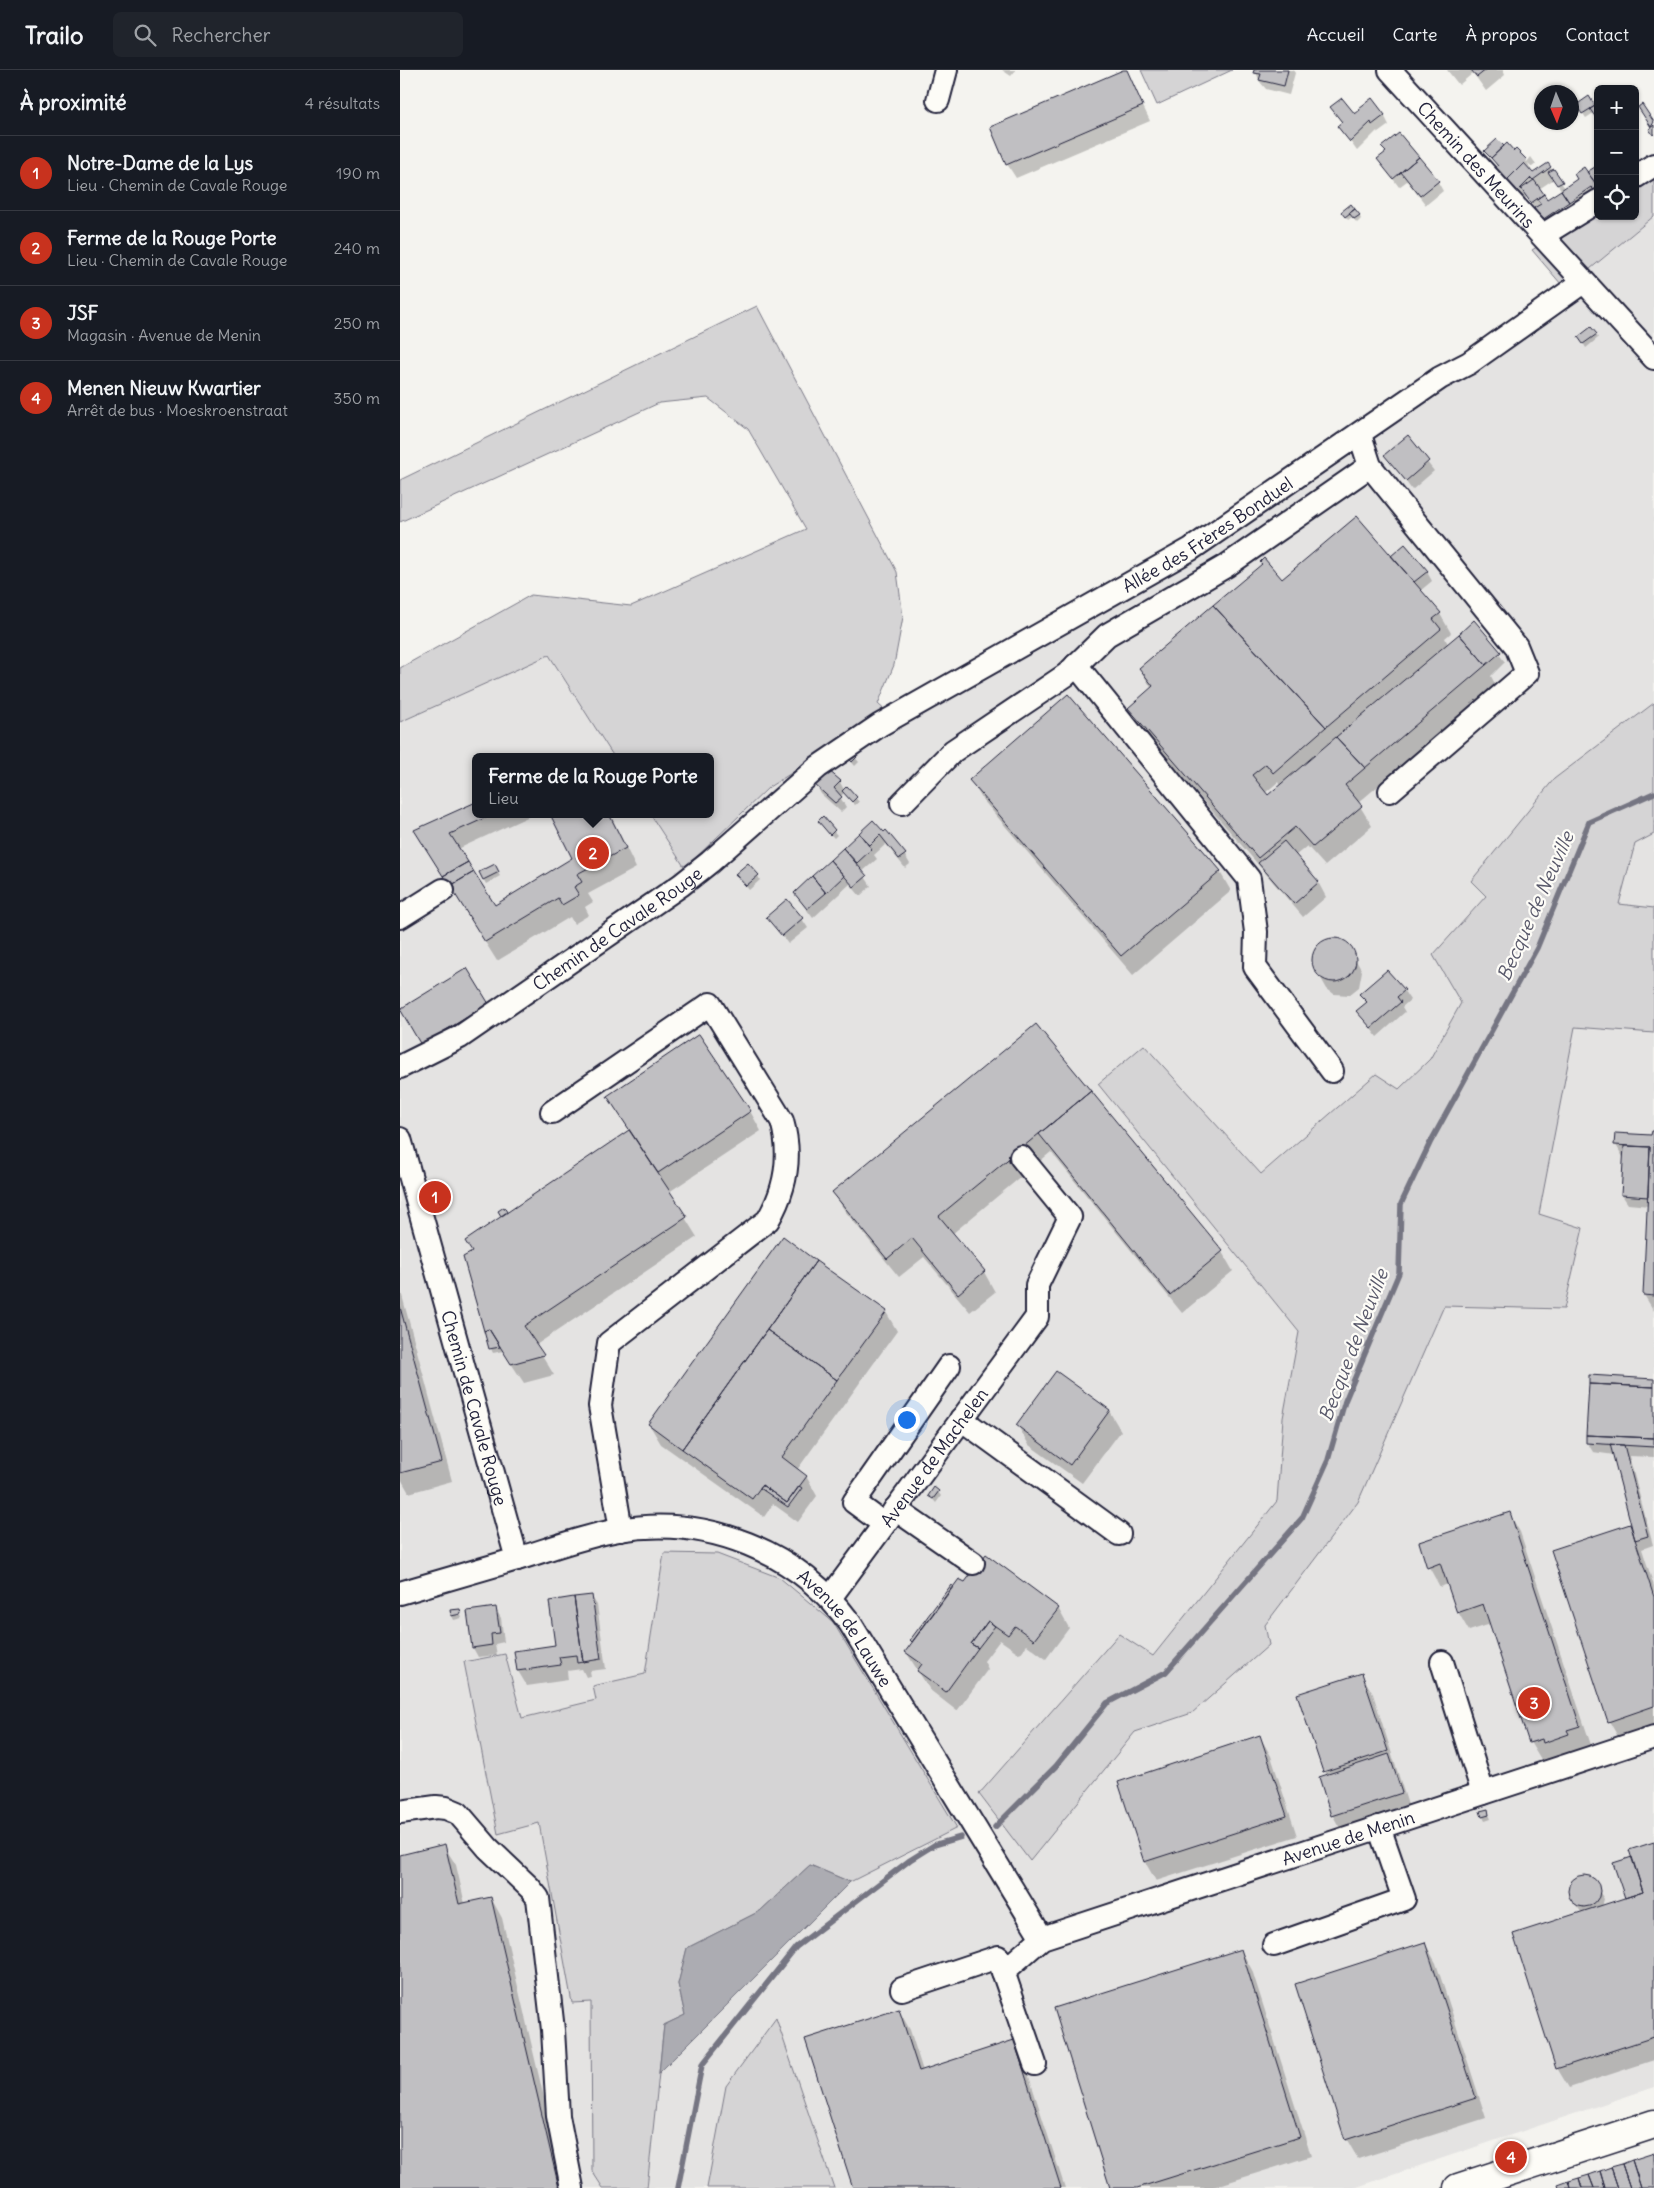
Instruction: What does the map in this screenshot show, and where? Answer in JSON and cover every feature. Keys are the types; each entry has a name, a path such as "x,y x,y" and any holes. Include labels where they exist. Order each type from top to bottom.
{"main road":[{"path":"1458,2188 1654,2124"}],"street":[{"path":"938,100 946,70"},
{"name":"Chemin des Meurins","path":"1390,70 1654,358"},
{"path":"1638,175 1654,165"},
{"name":"Chemin des Meurins","path":"1543,236 1594,204"},
{"name":"Allée des Frères Bonduel","path":"818,767 880,725 1191,549 1360,435 1440,378 1469,363 1583,282"},
{"path":"1360,435 1370,466 1516,646 1527,673 1390,791"},
{"path":"902,803 953,751 1066,675 1107,635 1226,566 1370,466"},
{"path":"1076,665 1249,879 1256,932 1255,968 1332,1071"},
{"name":"Chemin de Cavale Rouge","path":"400,1067 460,1037 681,884 710,862 818,767"},
{"path":"400,917 443,890"},
{"path":"552,1112 710,1004 782,1121 787,1137 788,1158 785,1179 776,1206 768,1220 608,1343 600,1406 621,1530"},
{"name":"Chemin de Cavale Rouge","path":"400,1139 404,1166 517,1559"},
{"name":"Avenue de Machelen","path":"830,1598 1037,1317 1037,1285 1070,1216 1021,1157"},
{"path":"949,1366 854,1502 890,1516 974,1563"},
{"path":"961,1419 1119,1534"},
{"name":"Avenue de Lauwe","path":"517,1559 592,1536 621,1530 682,1528 706,1531 741,1540 784,1562 830,1598 855,1632 1042,1938"},
{"path":"400,1593 517,1559"},
{"path":"1442,1662 1483,1793"},
{"name":"Avenue de Menin","path":"1042,1938 1654,1737"},
{"path":"400,1812 436,1807 446,1808 458,1813 488,1848 538,1898 553,2030 558,2116 572,2188"},
{"path":"1274,1945 1404,1900 1379,1827"},
{"path":"1003,1972 1042,1938"},
{"path":"902,1989 998,1957 1035,2064"}],"shaded area":[{"path":"1141,70 1232,70 1157,105"},
{"path":"1654,172 1654,216 1590,269 1561,284 1532,250 1594,211 1594,220 1639,220 1639,181"},
{"path":"1654,216 1654,2087 1354,2188 400,2188 400,722 549,655 611,753 472,753 472,818 653,818 685,868 769,787 888,713 1190,541 1461,357 1561,284 1590,269"},
{"path":"757,306 897,572 903,617 894,665 878,704 888,713 769,787 685,868 653,818 714,818 714,753 611,753 549,655 400,722 400,668 531,595 631,606 806,529 748,429 708,398 659,403 400,522 400,480"},
{"path":"1654,703 1654,834 1635,844 1619,904 1654,908 1654,1033 1575,1027 1539,1214 1583,1228 1564,1309 1444,1306 1358,1502 1265,1625 1269,1645 1192,1713 1135,1732 1030,1861 979,1794 1119,1634 1153,1656 1277,1501 1283,1418 1299,1332 1098,1084 1144,1045 1261,1174 1376,1074 1399,1089 1430,1059 1461,1003 1433,955 1486,896 1471,881 1554,779"},
{"path":"664,1553 717,1554 780,1578 833,1622 957,1828 850,1882 810,1865 760,1911 687,1948 678,1984 685,2015 664,2025 647,2188 603,2188 592,2171 591,2002 572,2003 539,1823 498,1834 464,1662 505,1654 522,1718 596,1700 593,1686 645,1674"},
{"path":"810,1865 850,1882 659,2073 664,2025 685,2015 678,1984 687,1948 760,1911"},
{"path":"776,2018 834,2188 707,2188 726,2086"}],"building":[{"path":"1123,70 1127,70 1143,106 1006,165 990,127"},
{"path":"1254,70 1288,70 1284,86 1259,80 1261,74 1253,73"},
{"path":"1471,70 1486,70 1477,77"},
{"path":"1589,96 1594,107 1582,114 1579,110 1579,103"},
{"path":"1342,98 1355,114 1360,110 1359,108 1372,98 1385,115 1372,125 1371,122 1350,142 1337,126 1342,122 1330,107"},
{"path":"1642,104 1654,122 1651,127 1639,109"},
{"path":"1594,107 1594,115 1590,109"},
{"path":"1654,125 1654,134 1653,135 1649,129"},
{"path":"1399,133 1419,157 1393,179 1377,159 1386,152 1381,147"},
{"path":"1497,139 1504,146 1491,158 1484,151"},
{"path":"1507,143 1514,151 1516,149 1527,160 1507,180 1496,168 1498,166 1491,158"},
{"path":"1419,157 1439,181 1420,196 1401,172"},
{"path":"1524,163 1533,173 1548,163 1551,167 1533,180 1531,178 1517,192 1507,180"},
{"path":"1584,167 1594,181 1594,190 1591,187 1569,202 1561,190 1577,179 1574,174"},
{"path":"1594,168 1594,181 1587,172"},
{"path":"1554,169 1563,182 1557,185 1548,172"},
{"path":"1534,180 1544,194 1531,203 1521,189"},
{"path":"1561,190 1569,202 1542,220 1534,208 1541,204 1537,199 1544,194 1547,199"},
{"path":"1351,204 1355,209 1345,217 1341,212"},
{"path":"1355,209 1360,215 1354,219 1349,213"},
{"path":"1591,327 1597,334 1583,344 1578,337"},
{"path":"1408,435 1429,461 1406,481 1384,455"},
{"path":"1357,516 1441,613 1433,619 1441,629 1326,727 1213,605 1262,564 1260,562 1264,558 1282,579"},
{"path":"1405,544 1428,571 1414,582 1391,556"},
{"path":"1213,605 1326,727 1273,773 1266,764 1252,775 1268,795 1336,737 1365,768 1345,785 1362,806 1313,847 1295,827 1258,858 1128,708 1153,686 1139,668"},
{"path":"1474,620 1501,652 1486,665 1459,634"},
{"path":"1459,634 1486,665 1365,768 1336,737"},
{"path":"1068,694 1221,871 1121,956 969,780"},
{"path":"853,753 857,757 852,762 848,758"},
{"path":"828,770 841,781 834,788 842,797 835,803 814,784"},
{"path":"847,786 857,797 852,802 842,791"},
{"path":"472,804 472,818 485,818 450,834 468,862 443,876 414,830"},
{"path":"823,816 835,830 830,835 818,821"},
{"path":"552,818 611,818 626,848 577,874 582,882 574,887 579,895 562,905 558,898 485,942 450,886 474,872 495,905 572,858"},
{"path":"873,820 884,832 886,830 906,854 899,859 880,835 869,846 859,833"},
{"path":"859,833 872,849 857,863 843,848"},
{"path":"1284,841 1319,882 1294,904 1258,863"},
{"path":"843,848 867,876 854,887 830,860"},
{"path":"830,860 844,876 826,893 812,876"},
{"path":"468,862 474,872 450,886 443,876"},
{"path":"748,863 759,875 746,886 735,874"},
{"path":"495,864 499,872 483,880 479,872"},
{"path":"812,876 826,893 807,909 794,893"},
{"path":"787,899 803,918 782,936 766,917"},
{"path":"1334,938 1346,942 1352,948 1356,960 1352,972 1346,978 1334,982 1322,978 1316,972 1312,960 1316,948 1322,942"},
{"path":"467,968 489,1004 421,1045 400,1009"},
{"path":"1387,970 1405,990 1397,997 1401,1002 1371,1028 1356,1011 1367,1002 1359,994"},
{"path":"1036,1024 1091,1091 939,1216 985,1271 958,1294 912,1238 887,1259 832,1192"},
{"path":"699,1034 751,1111 658,1173 607,1096"},
{"path":"1091,1091 1223,1251 1170,1295 1039,1134"},
{"path":"629,1130 687,1217 524,1326 544,1355 511,1364 489,1329 484,1331 463,1257 472,1252 465,1241"},
{"path":"1652,1131 1654,1131 1654,1296 1643,1295 1650,1147 1614,1145 1615,1133 1651,1135"},
{"path":"1624,1146 1650,1147 1648,1197 1621,1195"},
{"path":"432,1194 438,1194 438,1200 432,1200"},
{"path":"504,1207 507,1212 501,1216 498,1211"},
{"path":"783,1236 816,1261 682,1449 648,1424"},
{"path":"816,1261 887,1311 837,1380 767,1330"},
{"path":"400,1307 442,1462 400,1473"},
{"path":"489,1329 500,1347 489,1349 484,1331"},
{"path":"767,1330 837,1380 782,1457 807,1476 787,1503 762,1485 752,1499 682,1449"},
{"path":"1056,1371 1110,1410 1070,1465 1016,1425"},
{"path":"1589,1375 1654,1379 1654,1387 1589,1384"},
{"path":"1589,1384 1654,1387 1654,1438 1586,1435"},
{"path":"1586,1435 1654,1438 1654,1447 1586,1443"},
{"path":"1610,1444 1624,1445 1648,1536 1635,1540"},
{"path":"762,1485 787,1503 799,1486 802,1488 788,1507 760,1488"},
{"path":"934,1487 939,1491 933,1499 928,1496"},
{"path":"1510,1512 1580,1726 1567,1730 1569,1734 1543,1743 1542,1739 1529,1743 1483,1604 1457,1613 1440,1563 1427,1568 1419,1542"},
{"path":"1630,1524 1654,1597 1654,1706 1608,1722 1551,1550"},
{"path":"986,1554 1059,1608 1034,1640 1015,1626 1008,1635 988,1621 971,1644 978,1648 946,1692 917,1671 922,1664 905,1652 959,1579 965,1582"},
{"path":"951,1585 953,1586 912,1642 910,1640"},
{"path":"592,1595 601,1659 583,1662 574,1597"},
{"path":"574,1597 583,1662 577,1663 576,1655 559,1657 561,1665 517,1671 514,1651 555,1645 549,1601"},
{"path":"496,1607 500,1633 491,1634 492,1645 472,1648 467,1611"},
{"path":"460,1609 461,1614 451,1616 450,1610"},
{"path":"988,1621 995,1626 978,1648 971,1644"},
{"path":"1362,1673 1388,1751 1323,1772 1297,1694"},
{"path":"1260,1735 1287,1816 1144,1862 1118,1782"},
{"path":"1389,1754 1402,1793 1331,1816 1319,1777"},
{"path":"1488,1809 1489,1815 1482,1817 1480,1811"},
{"path":"1654,1842 1654,2037 1556,2069 1513,1934 1643,1892 1629,1850"},
{"path":"445,1844 459,1904 491,1897 559,2188 400,2188 400,1855"},
{"path":"1632,1857 1643,1892 1625,1898 1613,1863"},
{"path":"1584,1875 1595,1880 1600,1891 1595,1902 1584,1907 1573,1902 1568,1891 1573,1880"},
{"path":"1425,1942 1476,2098 1345,2140 1295,1984"},
{"path":"1241,1949 1300,2137 1137,2188 1110,2188 1054,2008"},
{"path":"899,2009 919,2071 1014,2040 1061,2188 853,2188 805,2039"},
{"path":"1654,2153 1654,2188 1641,2188 1632,2160"},
{"path":"1632,2160 1641,2188 1630,2188 1622,2164"},
{"path":"1622,2164 1630,2188 1618,2188 1611,2167"},
{"path":"1611,2167 1618,2188 1605,2188 1600,2171"},
{"path":"1600,2171 1605,2188 1594,2188 1589,2175"},
{"path":"1589,2175 1594,2188 1582,2188 1579,2178"},
{"path":"1579,2178 1582,2188 1571,2188 1569,2181"},
{"path":"1569,2181 1571,2188 1559,2188 1558,2185"}],"waterway":[{"name":"Becque de Neuville","path":"995,1827 1056,1766 1107,1703 1166,1672 1302,1518 1328,1460 1345,1401 1399,1273 1401,1204 1430,1143 1537,948 1589,822 1654,793"},
{"path":"678,2188 702,2065 796,1947 910,1860 934,1845 961,1837"}],"place":[{"name":"Ferme de la Rouge Porte","path":"593,853"},
{"name":"Notre-Dame de la Lys","path":"435,1197"},
{"name":"JSF","path":"1534,1703"},
{"name":"Menen Nieuw Kwartier","path":"1511,2157"}]}
